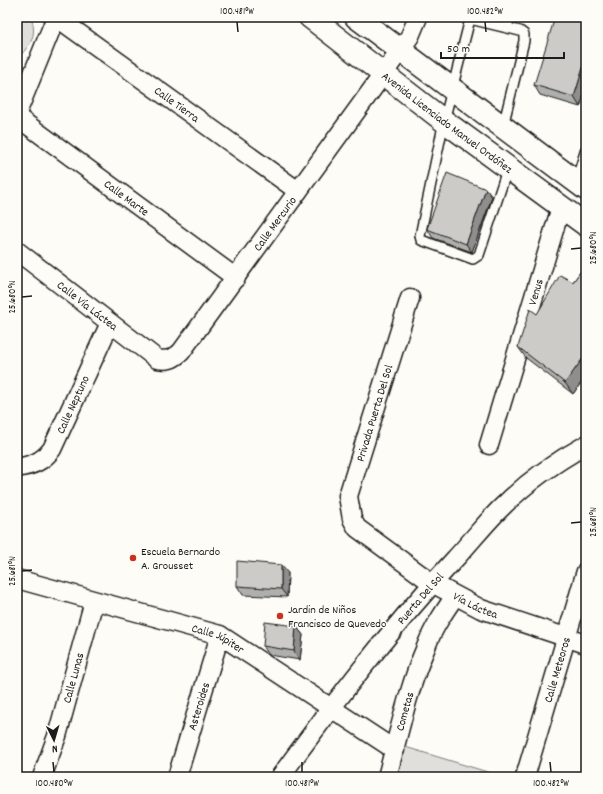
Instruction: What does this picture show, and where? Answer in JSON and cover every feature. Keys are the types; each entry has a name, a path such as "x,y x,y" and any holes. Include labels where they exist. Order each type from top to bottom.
{"main road":[{"name":"Avenida Licenciado Manuel Ordóñez","path":"310,17 444,120 586,225"},
{"path":"356,17 581,185"}],"street":[{"path":"17,113 56,17"},
{"name":"Calle Tierra","path":"56,17 298,190"},
{"name":"Calle Mercurio","path":"157,359 170,360 181,352 401,50 418,17"},
{"name":"Calle Marte","path":"17,117 236,278"},
{"name":"Venus","path":"489,445 561,207"},
{"name":"Calle Vía Láctea","path":"17,251 157,359"},
{"name":"Privada Puerta Del Sol","path":"357,528 352,519 348,496 410,298"},
{"name":"Calle Neptuno","path":"17,468 36,464 45,458 52,449 110,323"},
{"name":"Puerta Del Sol","path":"280,777 330,708 432,583 503,506 544,472 586,445"},
{"name":"Vía Láctea","path":"357,528 432,583 455,596 481,609 586,644"},
{"name":"Calle Meteoros","path":"524,777 586,571"},
{"name":"Calle Júpiter","path":"17,579 220,635 395,750"},
{"name":"Cometas","path":"387,777 406,706 426,647 434,628 455,596"},
{"name":"Calle Lunas","path":"42,777 65,706 94,600"},
{"name":"Asteroides","path":"177,777 220,635"}],"lane":[{"path":"507,27 510,17"},
{"path":"503,126 524,41 524,34 520,31 507,27 467,18 420,236 425,243 473,259 476,258 479,255 508,167"},
{"path":"581,185 585,152"}],"shaded area":[{"path":"26,17 32,20 33,37 28,46 17,59 17,26"},
{"path":"402,746 504,777 393,777"}],"building":[{"path":"555,17 586,17 586,58 574,97 534,85"},
{"path":"447,173 486,189 466,244 427,229"},
{"path":"586,264 586,354 565,383 518,347 530,309 537,314 560,275 573,282"},
{"path":"237,561 281,565 281,589 237,586"},
{"path":"265,622 296,626 294,651 263,646"}],"place":[{"name":"Escuela Bernardo A. Grousset","path":"133,558"},
{"name":"Jardin de Niños Francisco de Quevedo","path":"280,616"}]}
